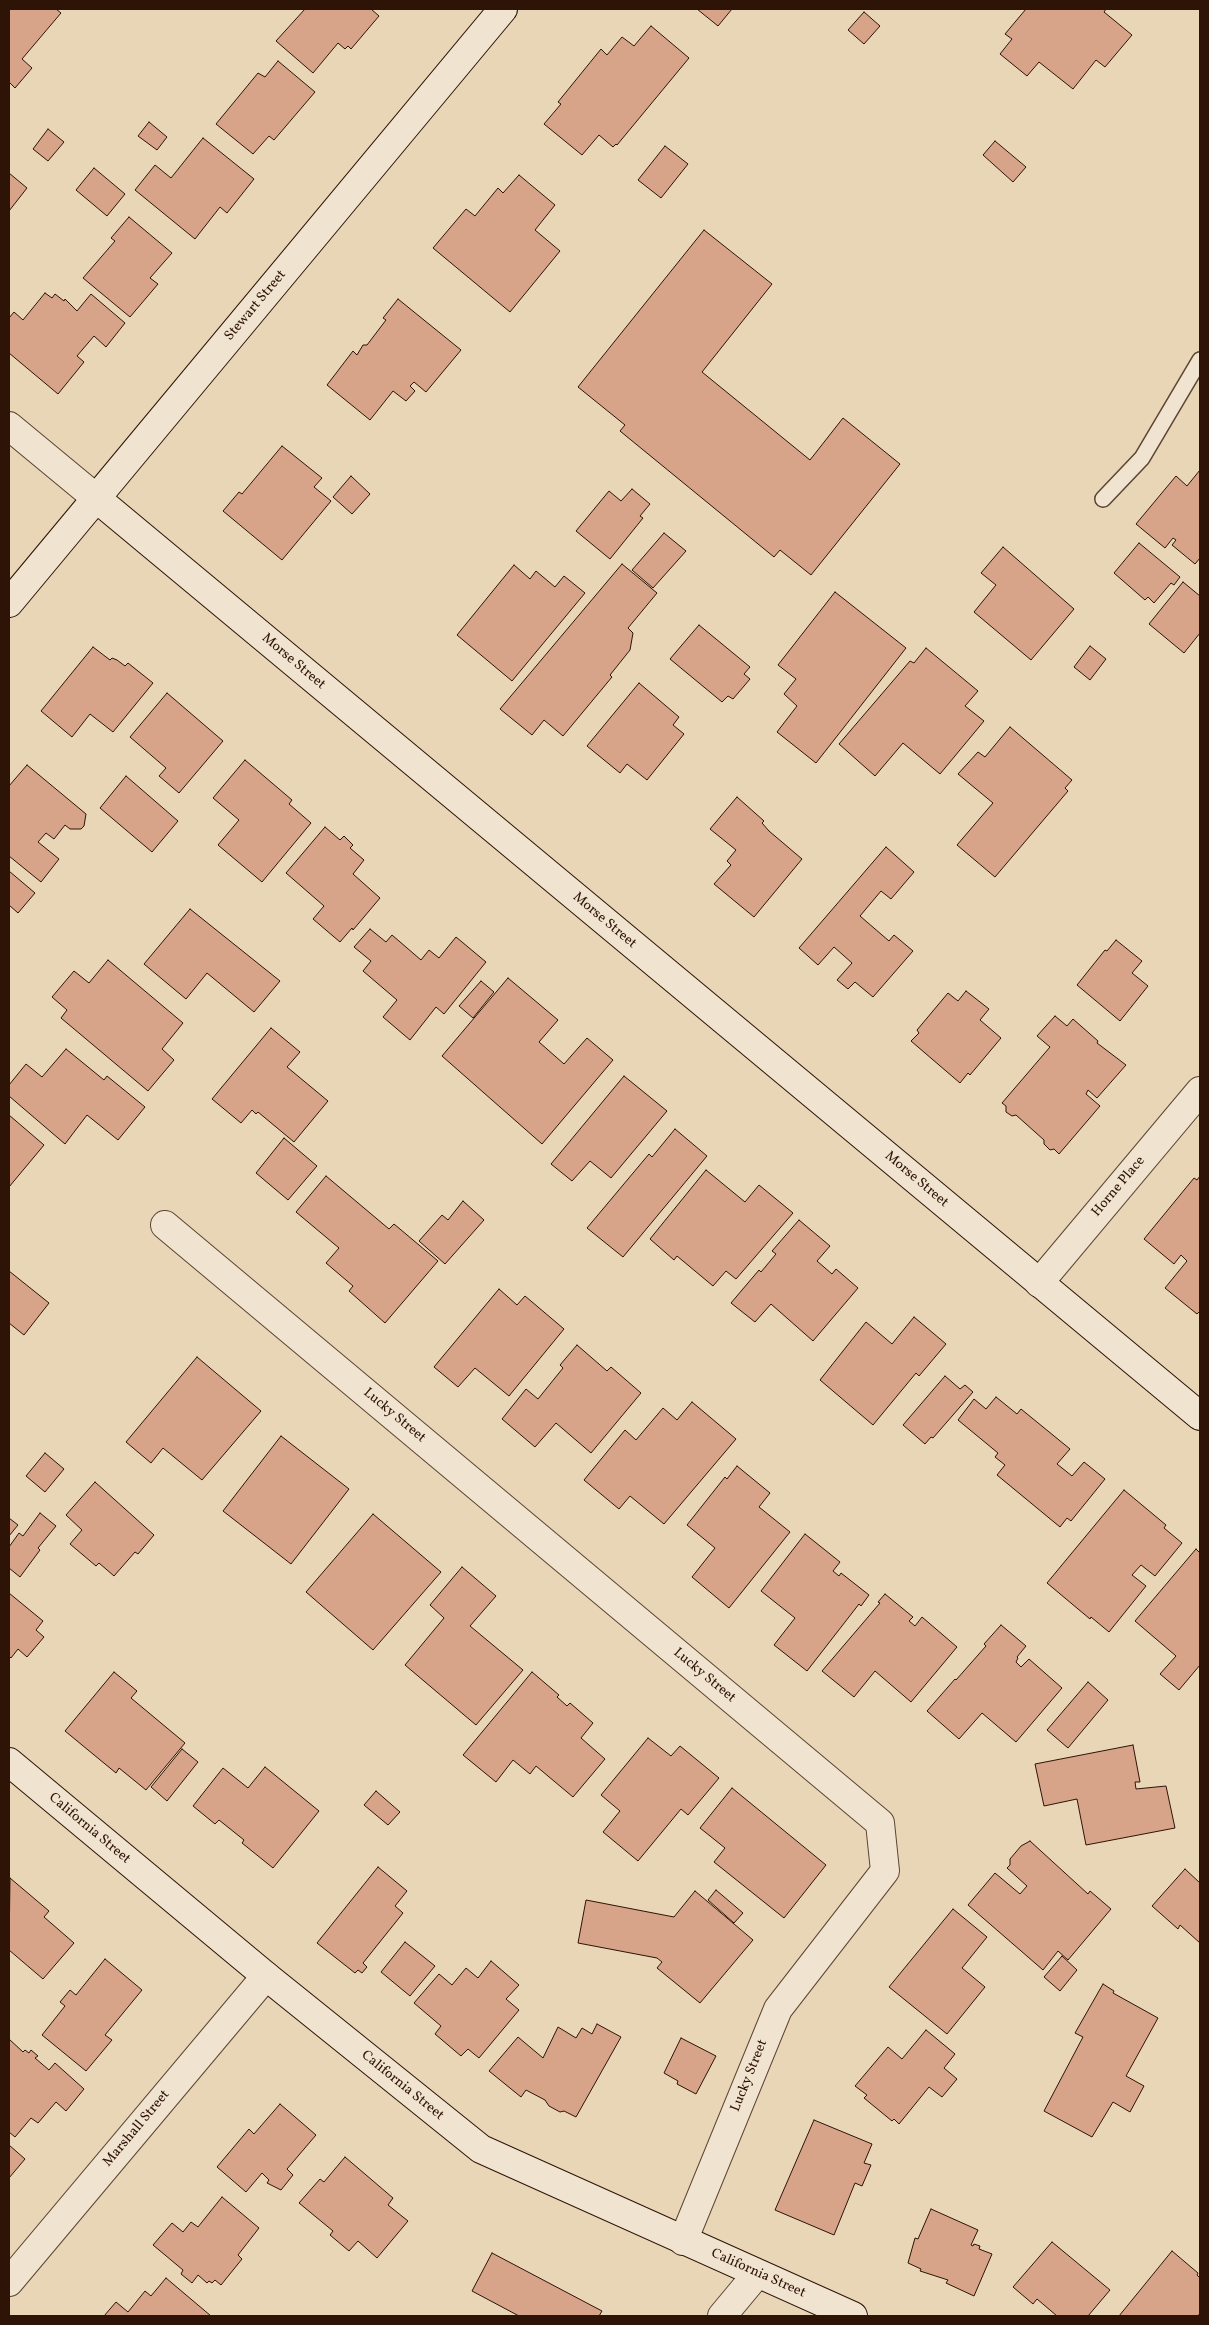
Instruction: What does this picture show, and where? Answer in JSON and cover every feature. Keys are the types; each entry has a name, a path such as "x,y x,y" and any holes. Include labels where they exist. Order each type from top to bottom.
{"street":[{"name":"Stewart Street","path":"9,603 503,9"},
{"name":"Morse Street","path":"9,426 1200,1416"},
{"name":"Horne Place","path":"1038,1283 1200,1092"},
{"name":"Lucky Street","path":"165,1225 880,1824 885,1871 778,2009 683,2241"},
{"name":"California Street","path":"9,1762 266,1976 481,2149 853,2316"},
{"name":"Marshall Street","path":"9,2282 266,1976"},
{"path":"722,2316 757,2274"}],"lane":[{"path":"1103,499 1142,458 1200,360"}],"building":[{"path":"9,9 56,9 61,13 22,59 32,68 15,88 9,82"},
{"path":"305,9 371,9 379,16 351,49 348,46 345,49 338,43 313,73 276,41"},
{"path":"697,9 732,9 718,26"},
{"path":"1026,9 1106,9 1104,12 1132,35 1105,67 1096,60 1073,89 1039,62 1027,76 1000,54 1012,39 1005,34"},
{"path":"864,12 880,26 864,44 848,30"},
{"path":"651,26 689,58 617,145 613,147 599,135 582,155 544,124 561,104 558,102 601,49 607,55 622,37 634,46"},
{"path":"278,61 315,92 274,140 269,136 253,154 216,124 258,73 265,77"},
{"path":"149,122 167,137 157,150 138,136"},
{"path":"48,129 64,142 48,161 33,149"},
{"path":"203,138 254,179 227,213 220,207 195,239 135,190 155,165 171,178"},
{"path":"995,141 1026,167 1013,182 983,155"},
{"path":"665,146 688,164 661,198 638,180"},
{"path":"94,168 125,194 107,216 76,190"},
{"path":"9,173 27,188 9,211"},
{"path":"519,175 555,205 535,230 560,251 510,312 433,248 466,209 475,216 498,188 503,193"},
{"path":"129,217 172,253 150,278 158,284 130,317 83,278 115,241 111,238"},
{"path":"704,230 772,284 702,372 810,460 843,418 900,464 811,575 780,550 774,557 620,431 625,425 578,387"},
{"path":"45,293 52,298 55,294 64,301 65,299 77,311 91,294 125,323 106,347 94,336 77,356 84,362 58,394 9,353 9,318 14,312 23,320"},
{"path":"398,299 461,350 426,392 414,382 410,386 415,391 406,401 393,391 370,420 327,385 353,351 357,355 363,345 367,345 386,320 383,318"},
{"path":"282,446 322,478 314,487 331,501 282,560 223,511 239,492 242,494"},
{"path":"1200,470 1200,558 1195,564 1172,545 1176,540 1173,538 1165,548 1136,524 1176,476 1187,486"},
{"path":"351,476 370,494 352,514 333,497"},
{"path":"632,489 650,504 640,516 643,518 610,559 576,531 609,491 621,501"},
{"path":"664,533 686,551 653,588 632,570"},
{"path":"1139,543 1180,577 1174,585 1171,583 1154,603 1148,597 1145,600 1114,573"},
{"path":"1003,547 1074,609 1031,660 974,612 996,585 981,573"},
{"path":"622,564 657,593 628,628 633,633 630,650 610,675 612,677 563,736 544,720 532,735 500,709"},
{"path":"514,565 530,579 536,571 555,587 564,576 585,593 512,681 457,635"},
{"path":"1183,582 1200,596 1200,633 1184,653 1149,624"},
{"path":"835,592 906,648 816,763 777,732 797,706 784,694 796,679 778,665"},
{"path":"699,625 750,667 744,674 750,679 733,699 728,696 722,702 670,659"},
{"path":"1090,646 1106,659 1090,680 1074,667"},
{"path":"93,647 110,660 112,658 117,660 125,666 128,663 153,683 113,732 90,714 72,737 41,711"},
{"path":"926,648 978,691 965,706 984,721 940,774 903,743 875,776 839,744 910,661 914,663"},
{"path":"639,683 679,717 673,725 684,734 647,780 627,764 620,773 587,746"},
{"path":"167,693 223,741 179,793 159,776 166,768 130,737"},
{"path":"1010,727 1072,780 1065,788 1068,791 995,877 957,845 993,803 958,774 978,752 985,757"},
{"path":"245,760 292,800 289,804 311,823 262,882 218,845 239,820 213,798"},
{"path":"27,765 86,814 84,826 81,829 70,829 65,825 54,839 46,833 38,842 59,859 41,882 9,856 9,786"},
{"path":"126,776 178,821 152,852 100,808"},
{"path":"737,797 764,821 762,823 769,831 802,859 754,917 714,884 731,865 727,861 736,850 710,829"},
{"path":"325,827 340,840 344,836 353,845 350,848 364,860 353,874 380,898 353,930 352,928 340,942 313,919 324,906 286,873"},
{"path":"886,847 914,872 891,899 881,891 860,916 889,941 894,935 913,951 873,997 855,982 848,989 837,980 852,963 834,947 818,965 799,948"},
{"path":"9,871 35,893 18,913 9,905"},
{"path":"190,909 280,981 254,1012 207,973 186,999 144,964"},
{"path":"370,929 386,942 392,935 421,960 429,950 439,958 456,937 486,962 444,1014 436,1007 410,1040 383,1017 397,1000 363,971 371,961 354,947"},
{"path":"1116,940 1142,961 1132,973 1148,986 1120,1021 1077,985 1105,950 1107,951"},
{"path":"108,960 183,1023 162,1049 174,1060 148,1091 61,1018 67,1010 52,997 74,971 89,983"},
{"path":"508,978 558,1020 539,1042 564,1064 587,1038 613,1060 542,1144 442,1056"},
{"path":"481,981 494,992 473,1018 459,1006"},
{"path":"966,991 989,1009 980,1020 1001,1038 970,1075 968,1073 960,1083 911,1041 919,1033 917,1030 948,993 958,1001"},
{"path":"1055,1016 1067,1026 1073,1019 1098,1041 1097,1043 1126,1065 1097,1098 1088,1090 1086,1094 1100,1106 1059,1154 1054,1149 1050,1150 1044,1144 1044,1140 1016,1115 1012,1116 1006,1112 1006,1106 1002,1103 1050,1047 1037,1036"},
{"path":"271,1028 300,1052 287,1067 328,1101 294,1142 258,1112 256,1114 252,1110 241,1123 212,1099"},
{"path":"66,1049 104,1080 107,1076 145,1107 118,1140 87,1115 65,1144 9,1096 9,1085 26,1064 42,1077"},
{"path":"624,1076 667,1111 611,1178 590,1161 572,1181 551,1164"},
{"path":"9,1115 44,1145 9,1187"},
{"path":"675,1129 707,1156 623,1257 587,1228 649,1154 652,1157"},
{"path":"284,1138 317,1166 288,1200 256,1173"},
{"path":"706,1170 745,1202 759,1185 793,1213 736,1279 726,1271 713,1286 677,1256 674,1260 650,1239"},
{"path":"326,1176 389,1229 394,1224 438,1261 385,1323 349,1291 353,1286 326,1263 339,1248 296,1212"},
{"path":"1200,1176 1200,1311 1197,1314 1165,1288 1187,1261 1181,1255 1174,1264 1144,1239 1194,1178 1197,1180"},
{"path":"463,1201 484,1220 445,1264 419,1241 442,1215 448,1220"},
{"path":"799,1220 830,1246 817,1261 832,1274 836,1269 858,1288 813,1341 771,1304 755,1322 731,1303 759,1270 761,1272 776,1254 772,1251"},
{"path":"9,1271 49,1303 24,1335 9,1323"},
{"path":"499,1289 517,1305 525,1296 564,1329 509,1396 475,1368 458,1387 434,1367"},
{"path":"914,1317 946,1344 919,1376 916,1373 873,1425 820,1380 866,1322 892,1344"},
{"path":"577,1345 607,1371 611,1367 641,1393 591,1453 556,1423 535,1447 502,1419 526,1389 538,1399 563,1368 560,1365"},
{"path":"197,1357 261,1411 202,1480 163,1448 151,1463 126,1442"},
{"path":"945,1376 960,1389 965,1385 973,1392 933,1438 931,1437 925,1444 903,1425"},
{"path":"996,1397 1017,1414 1021,1409 1070,1449 1057,1464 1072,1476 1084,1462 1105,1479 1071,1521 1067,1518 1060,1527 997,1475 1005,1465 995,1457 998,1453 958,1420 974,1399 986,1409"},
{"path":"692,1402 736,1439 664,1524 630,1496 619,1509 584,1480 625,1430 636,1440 663,1408 677,1420"},
{"path":"281,1436 349,1489 291,1564 223,1511"},
{"path":"45,1453 64,1469 45,1492 26,1476"},
{"path":"737,1466 770,1493 759,1507 790,1532 729,1608 692,1577 715,1548 687,1525 725,1477 727,1479"},
{"path":"95,1482 154,1535 138,1554 135,1552 114,1576 99,1563 96,1566 70,1544 82,1530 66,1515"},
{"path":"1124,1490 1166,1525 1164,1528 1182,1543 1155,1576 1141,1565 1132,1575 1146,1586 1109,1632 1091,1617 1090,1619 1047,1583"},
{"path":"40,1513 56,1526 38,1548 40,1550 20,1577 9,1568 9,1547 19,1533 23,1536"},
{"path":"373,1514 441,1572 373,1650 306,1592"},
{"path":"9,1518 18,1525 9,1536"},
{"path":"805,1534 840,1562 833,1571 839,1576 841,1573 869,1595 861,1606 859,1604 807,1671 774,1645 795,1618 761,1591"},
{"path":"1196,1549 1200,1553 1200,1665 1179,1690 1160,1674 1176,1656 1135,1621"},
{"path":"462,1567 496,1596 470,1626 523,1670 476,1725 405,1665 444,1618 430,1605"},
{"path":"9,1593 43,1621 36,1630 44,1637 27,1657 18,1649 11,1658 9,1656"},
{"path":"885,1594 913,1617 909,1621 915,1626 922,1617 957,1647 911,1702 875,1671 854,1697 822,1671 880,1603 878,1602"},
{"path":"1001,1625 1026,1646 1017,1657 1016,1662 1021,1667 1029,1659 1062,1688 1016,1742 982,1713 959,1739 927,1711 986,1646 984,1644"},
{"path":"114,1672 137,1691 131,1698 185,1743 146,1790 119,1768 116,1773 65,1731"},
{"path":"532,1672 559,1695 557,1697 567,1706 570,1703 593,1723 581,1738 605,1759 573,1797 536,1766 530,1774 513,1760 496,1782 463,1755"},
{"path":"1088,1682 1108,1700 1068,1748 1047,1730"},
{"path":"648,1738 671,1756 680,1746 719,1778 688,1815 681,1809 638,1861 603,1832 620,1811 601,1795"},
{"path":"1133,1745 1140,1782 1135,1782 1136,1789 1166,1786 1175,1828 1086,1845 1077,1799 1044,1806 1035,1764"},
{"path":"182,1749 198,1762 167,1801 151,1787"},
{"path":"265,1767 319,1811 273,1868 242,1843 244,1840 219,1820 215,1824 193,1806 223,1768 248,1788"},
{"path":"732,1788 826,1865 784,1918 714,1862 725,1848 700,1828"},
{"path":"376,1791 400,1812 388,1825 364,1805"},
{"path":"1030,1841 1088,1894 1090,1891 1111,1909 1068,1960 1058,1951 1043,1970 968,1905 995,1873 1020,1894 1027,1886 1007,1868 1010,1865 1010,1859 1021,1846"},
{"path":"378,1867 407,1891 395,1906 403,1913 363,1963 367,1967 362,1973 358,1970 355,1973 317,1943"},
{"path":"1185,1869 1200,1883 1200,1943 1180,1925 1178,1929 1152,1906"},
{"path":"10,1878 49,1911 44,1917 74,1943 43,1979 9,1950"},
{"path":"716,1890 743,1913 734,1923 708,1900"},
{"path":"695,1891 753,1940 700,2003 657,1968 662,1962 657,1958 578,1943 586,1900 674,1917"},
{"path":"953,1909 987,1937 962,1968 985,1987 947,2034 889,1987"},
{"path":"405,1942 435,1966 410,1996 381,1972"},
{"path":"1062,1956 1077,1970 1060,1991 1044,1977"},
{"path":"105,1959 142,1990 105,2035 112,2040 86,2071 42,2035 65,2006 60,2002 70,1990 76,1995"},
{"path":"491,1961 519,1985 506,1999 519,2010 479,2058 468,2049 461,2056 435,2034 441,2026 414,2003 439,1974 452,1985 466,1968 478,1978"},
{"path":"1103,1984 1114,1991 1113,1993 1158,2018 1126,2076 1144,2086 1130,2112 1113,2102 1092,2137 1044,2111 1083,2037 1075,2033"},
{"path":"597,2024 621,2037 576,2117 564,2111 560,2112 549,2106 545,2100 526,2090 521,2097 489,2071 518,2037 543,2058 558,2027 576,2038 582,2028 592,2034"},
{"path":"926,2030 955,2054 944,2068 957,2079 942,2097 929,2087 899,2124 894,2119 892,2121 864,2098 867,2095 855,2086 888,2047 902,2059"},
{"path":"681,2038 716,2056 696,2094 677,2084 678,2081 664,2073"},
{"path":"9,2039 23,2052 25,2050 29,2053 31,2050 38,2056 35,2058 49,2070 55,2063 84,2089 66,2111 56,2102 38,2123 31,2118 15,2137 9,2132"},
{"path":"280,2104 316,2135 287,2169 293,2175 281,2190 267,2183 269,2180 262,2173 246,2192 217,2167 249,2129 254,2134"},
{"path":"814,2120 872,2144 864,2163 871,2165 862,2186 855,2183 834,2235 775,2210"},
{"path":"9,2145 25,2159 9,2178"},
{"path":"345,2157 393,2198 388,2205 408,2221 377,2258 358,2241 349,2251 330,2235 333,2231 299,2203 320,2179 324,2182"},
{"path":"222,2197 259,2228 238,2255 242,2259 221,2285 215,2280 212,2283 209,2281 207,2283 198,2275 192,2283 181,2274 183,2270 153,2245 172,2223 183,2232 191,2222 198,2227"},
{"path":"931,2209 978,2230 971,2245 980,2246 979,2249 992,2254 974,2296 946,2283 948,2280 920,2271 921,2269 908,2263 915,2238 918,2239"},
{"path":"1052,2242 1110,2290 1088,2316 1057,2316 1037,2299 1033,2304 1013,2287"},
{"path":"1172,2251 1198,2273 1197,2275 1200,2278 1200,2313 1198,2316 1119,2316"},
{"path":"492,2253 602,2311 599,2316 519,2316 472,2291"},
{"path":"166,2278 211,2316 104,2316 116,2302 128,2312 145,2291 151,2296"}]}
